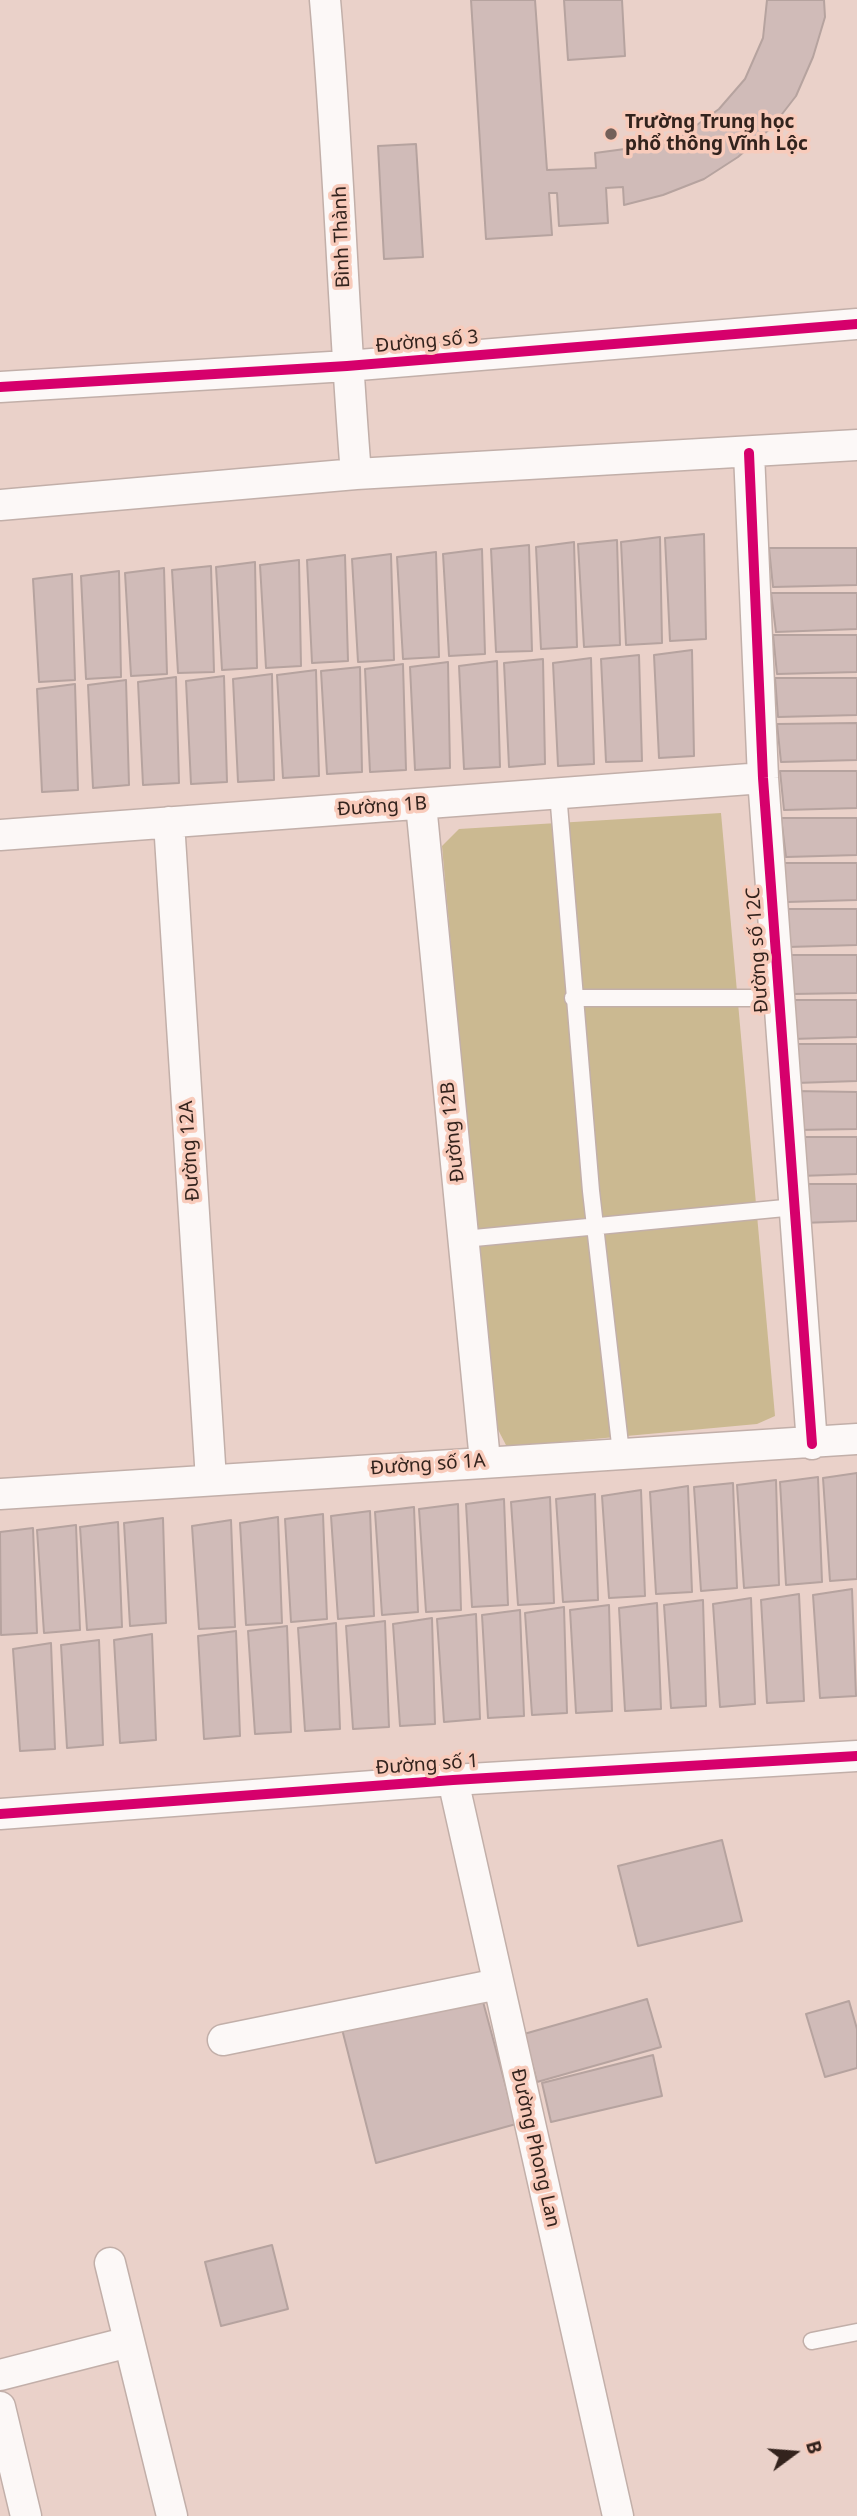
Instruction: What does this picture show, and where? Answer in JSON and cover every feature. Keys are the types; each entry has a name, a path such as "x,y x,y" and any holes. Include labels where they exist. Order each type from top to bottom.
{"street":[{"name":"Bình Thành","path":"325,0 338,147 347,366 356,474"},
{"name":"Đường số 3","path":"0,387 347,366 857,324"},
{"path":"0,505 356,474 857,445"},
{"name":"Đường số 12C","path":"749,453 763,778 812,1444"},
{"name":"Đường 1B","path":"0,835 763,778"},
{"name":"Đường 12B","path":"421,804 485,1461"},
{"name":"Đường 12A","path":"169,822 211,1480"},
{"name":"Đường số 1A","path":"0,1494 485,1461 812,1444 857,1439"},
{"name":"Đường số 1","path":"0,1814 453,1780 857,1756"},
{"name":"Đường Phong Lan","path":"453,1780 618,2516"},
{"path":"223,2040 498,1984"},
{"path":"110,2263 172,2516"},
{"path":"0,2375 129,2342"},
{"path":"0,2407 26,2516"}],"lane":[{"path":"558,793 573,998 621,1453"},
{"path":"573,998 779,998"},
{"path":"464,1239 795,1207"},
{"path":"812,2341 857,2332"}],"shaded area":[{"path":"721,813 775,1416 757,1424 507,1447 493,1420 442,846 459,829"}],"building":[{"path":"471,0 535,0 547,170 596,168 595,153 647,146 683,135 719,109 745,79 763,38 767,0 824,0 825,17 813,57 796,96 772,127 738,157 704,179 663,195 624,205 623,187 606,188 608,223 559,226 557,193 549,193 552,235 486,239"},
{"path":"564,0 622,0 625,56 568,60"},
{"path":"416,144 423,257 384,259 378,146"},
{"path":"704,534 706,639 670,641 665,538"},
{"path":"660,537 662,643 626,645 621,542"},
{"path":"617,540 620,645 584,647 578,544"},
{"path":"574,542 577,647 541,649 536,547"},
{"path":"529,545 532,651 496,652 491,549"},
{"path":"769,548 857,548 857,585 773,587"},
{"path":"482,549 485,654 449,656 443,554"},
{"path":"436,552 439,657 403,659 397,557"},
{"path":"391,554 394,660 358,662 352,559"},
{"path":"345,555 348,661 312,663 307,560"},
{"path":"299,560 301,666 266,668 260,565"},
{"path":"255,562 257,668 222,670 216,567"},
{"path":"211,566 214,672 178,673 172,570"},
{"path":"164,568 167,674 131,676 125,573"},
{"path":"119,571 121,677 86,679 81,576"},
{"path":"72,574 75,680 39,682 33,579"},
{"path":"771,593 857,593 857,629 776,632"},
{"path":"773,635 857,635 857,672 777,674"},
{"path":"692,650 694,756 659,758 654,655"},
{"path":"639,655 642,761 606,762 601,659"},
{"path":"591,658 594,764 558,766 553,663"},
{"path":"543,659 545,764 509,767 504,663"},
{"path":"497,661 500,767 464,769 459,666"},
{"path":"448,662 450,768 415,770 410,667"},
{"path":"403,664 406,770 370,772 365,669"},
{"path":"360,667 362,772 327,774 321,671"},
{"path":"316,670 319,776 283,778 277,675"},
{"path":"272,674 274,780 238,782 233,679"},
{"path":"224,676 227,782 191,784 186,681"},
{"path":"176,677 179,783 143,785 138,682"},
{"path":"775,678 857,678 857,715 778,717"},
{"path":"126,680 129,785 93,788 88,685"},
{"path":"75,684 78,790 42,792 37,689"},
{"path":"857,723 857,760 781,762 777,724"},
{"path":"780,771 857,771 857,808 784,810"},
{"path":"781,818 857,818 857,855 786,857"},
{"path":"783,863 857,863 857,900 787,902"},
{"path":"784,909 857,909 857,945 788,947"},
{"path":"788,955 857,955 857,993 792,994"},
{"path":"789,1000 857,1000 857,1037 793,1039"},
{"path":"792,1044 857,1044 857,1081 796,1083"},
{"path":"794,1091 857,1092 857,1129 797,1130"},
{"path":"795,1137 857,1137 857,1174 800,1176"},
{"path":"798,1184 857,1184 857,1221 802,1223"},
{"path":"857,1473 857,1579 830,1581 823,1478"},
{"path":"818,1477 822,1582 786,1585 780,1482"},
{"path":"776,1480 779,1585 744,1588 737,1485"},
{"path":"733,1483 737,1588 701,1591 694,1487"},
{"path":"688,1486 692,1592 656,1594 650,1492"},
{"path":"641,1490 645,1596 609,1598 602,1496"},
{"path":"595,1494 598,1600 563,1602 556,1499"},
{"path":"550,1497 554,1603 518,1605 511,1502"},
{"path":"504,1499 508,1605 472,1607 466,1504"},
{"path":"458,1504 461,1610 426,1612 419,1509"},
{"path":"414,1507 418,1612 382,1615 375,1512"},
{"path":"370,1511 374,1616 338,1619 331,1516"},
{"path":"323,1514 327,1619 291,1622 285,1519"},
{"path":"278,1517 282,1623 246,1625 240,1523"},
{"path":"163,1518 166,1623 130,1626 124,1523"},
{"path":"231,1520 235,1627 199,1629 192,1526"},
{"path":"118,1522 122,1627 87,1630 80,1527"},
{"path":"76,1525 80,1630 44,1633 37,1530"},
{"path":"33,1528 37,1633 1,1635 0,1532"},
{"path":"852,1589 856,1696 820,1698 813,1595"},
{"path":"799,1594 804,1701 767,1703 761,1600"},
{"path":"751,1598 755,1704 720,1707 713,1604"},
{"path":"703,1600 706,1706 671,1708 664,1605"},
{"path":"657,1603 661,1709 625,1711 619,1608"},
{"path":"609,1605 612,1711 576,1713 570,1610"},
{"path":"564,1607 567,1713 532,1715 525,1613"},
{"path":"520,1610 524,1716 488,1718 482,1615"},
{"path":"476,1614 480,1719 444,1722 437,1619"},
{"path":"432,1618 435,1724 400,1726 393,1624"},
{"path":"385,1621 389,1727 353,1729 346,1626"},
{"path":"336,1623 340,1729 305,1731 298,1628"},
{"path":"287,1626 291,1732 255,1734 248,1631"},
{"path":"236,1631 240,1736 204,1739 198,1636"},
{"path":"152,1634 156,1740 120,1743 114,1640"},
{"path":"99,1640 103,1745 67,1748 61,1645"},
{"path":"51,1643 55,1749 20,1751 13,1649"},
{"path":"722,1840 742,1921 638,1946 618,1866"},
{"path":"482,1998 516,2124 376,2163 342,2029"},
{"path":"647,1999 661,2047 537,2082 524,2034"},
{"path":"849,2001 857,2029 857,2068 825,2077 806,2014"},
{"path":"653,2055 662,2096 551,2122 542,2083"},
{"path":"272,2245 288,2309 221,2326 205,2262"}],"cycle path":[{"path":"0,387 347,366 857,324"},
{"path":"749,453 763,778 812,1444"},
{"path":"0,1814 453,1780 857,1756"}],"place":[{"name":"Trường Trung học phổ thông Vĩnh Lộc","path":"611,134"}]}
